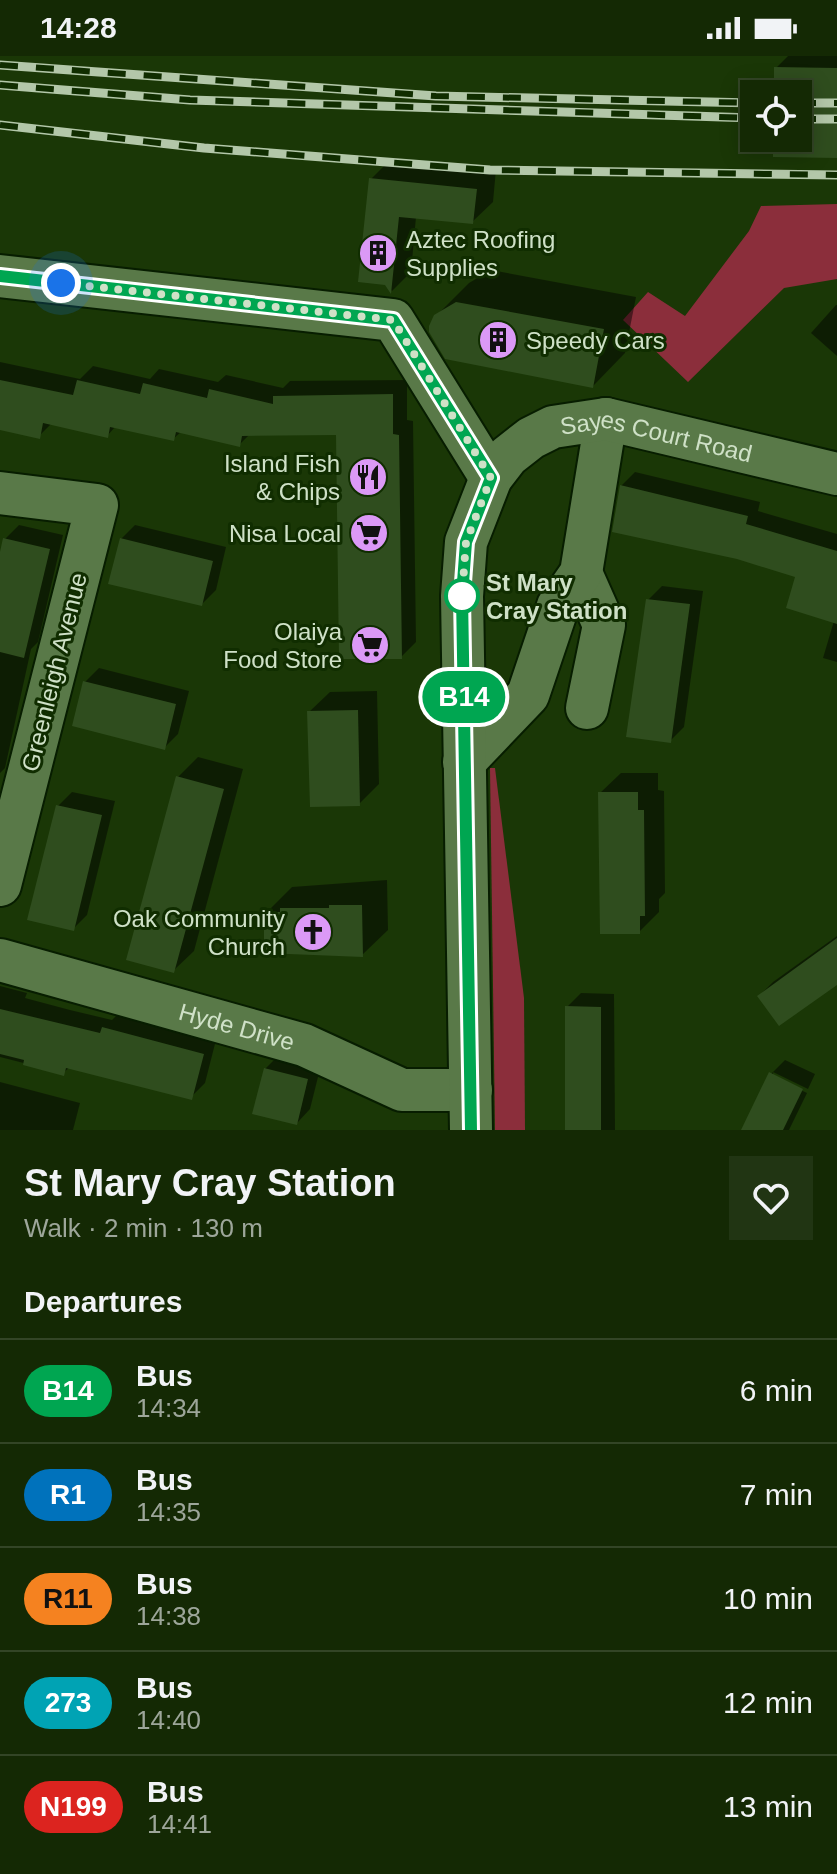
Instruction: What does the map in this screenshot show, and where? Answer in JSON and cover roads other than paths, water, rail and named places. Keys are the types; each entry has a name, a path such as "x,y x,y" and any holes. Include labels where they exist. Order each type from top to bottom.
{"street":[{"path":"0,276 393,320 491,478 466,542 462,596 471,1110"},
{"path":"464,762 528,695 558,606 581,573 606,419"},
{"name":"Sayes Court Road","path":"491,478 508,456 531,438 553,427 606,419 837,474"},
{"name":"Greenleigh Avenue","path":"0,493 97,505 0,885"},
{"path":"581,573 604,625 587,708"},
{"name":"Hyde Drive","path":"0,960 304,1045 402,1090 471,1110"}],"railway":[{"path":"0,65 436,96 740,103"},
{"path":"0,85 190,100 740,118"},
{"path":"812,103 837,103"},
{"path":"812,119 837,119"},
{"path":"0,125 204,148 490,170 837,175"}],"place":[{"name":"Aztec Roofing Supplies","path":"378,253"},
{"name":"Speedy Cars","path":"498,340"},
{"name":"Island Fish & Chips","path":"368,477"},
{"name":"Nisa Local","path":"369,533"},
{"name":"St Mary Cray Station","path":"462,596"},
{"name":"Olaiya Food Store","path":"370,645"},
{"name":"Oak Community Church","path":"313,932"}]}
